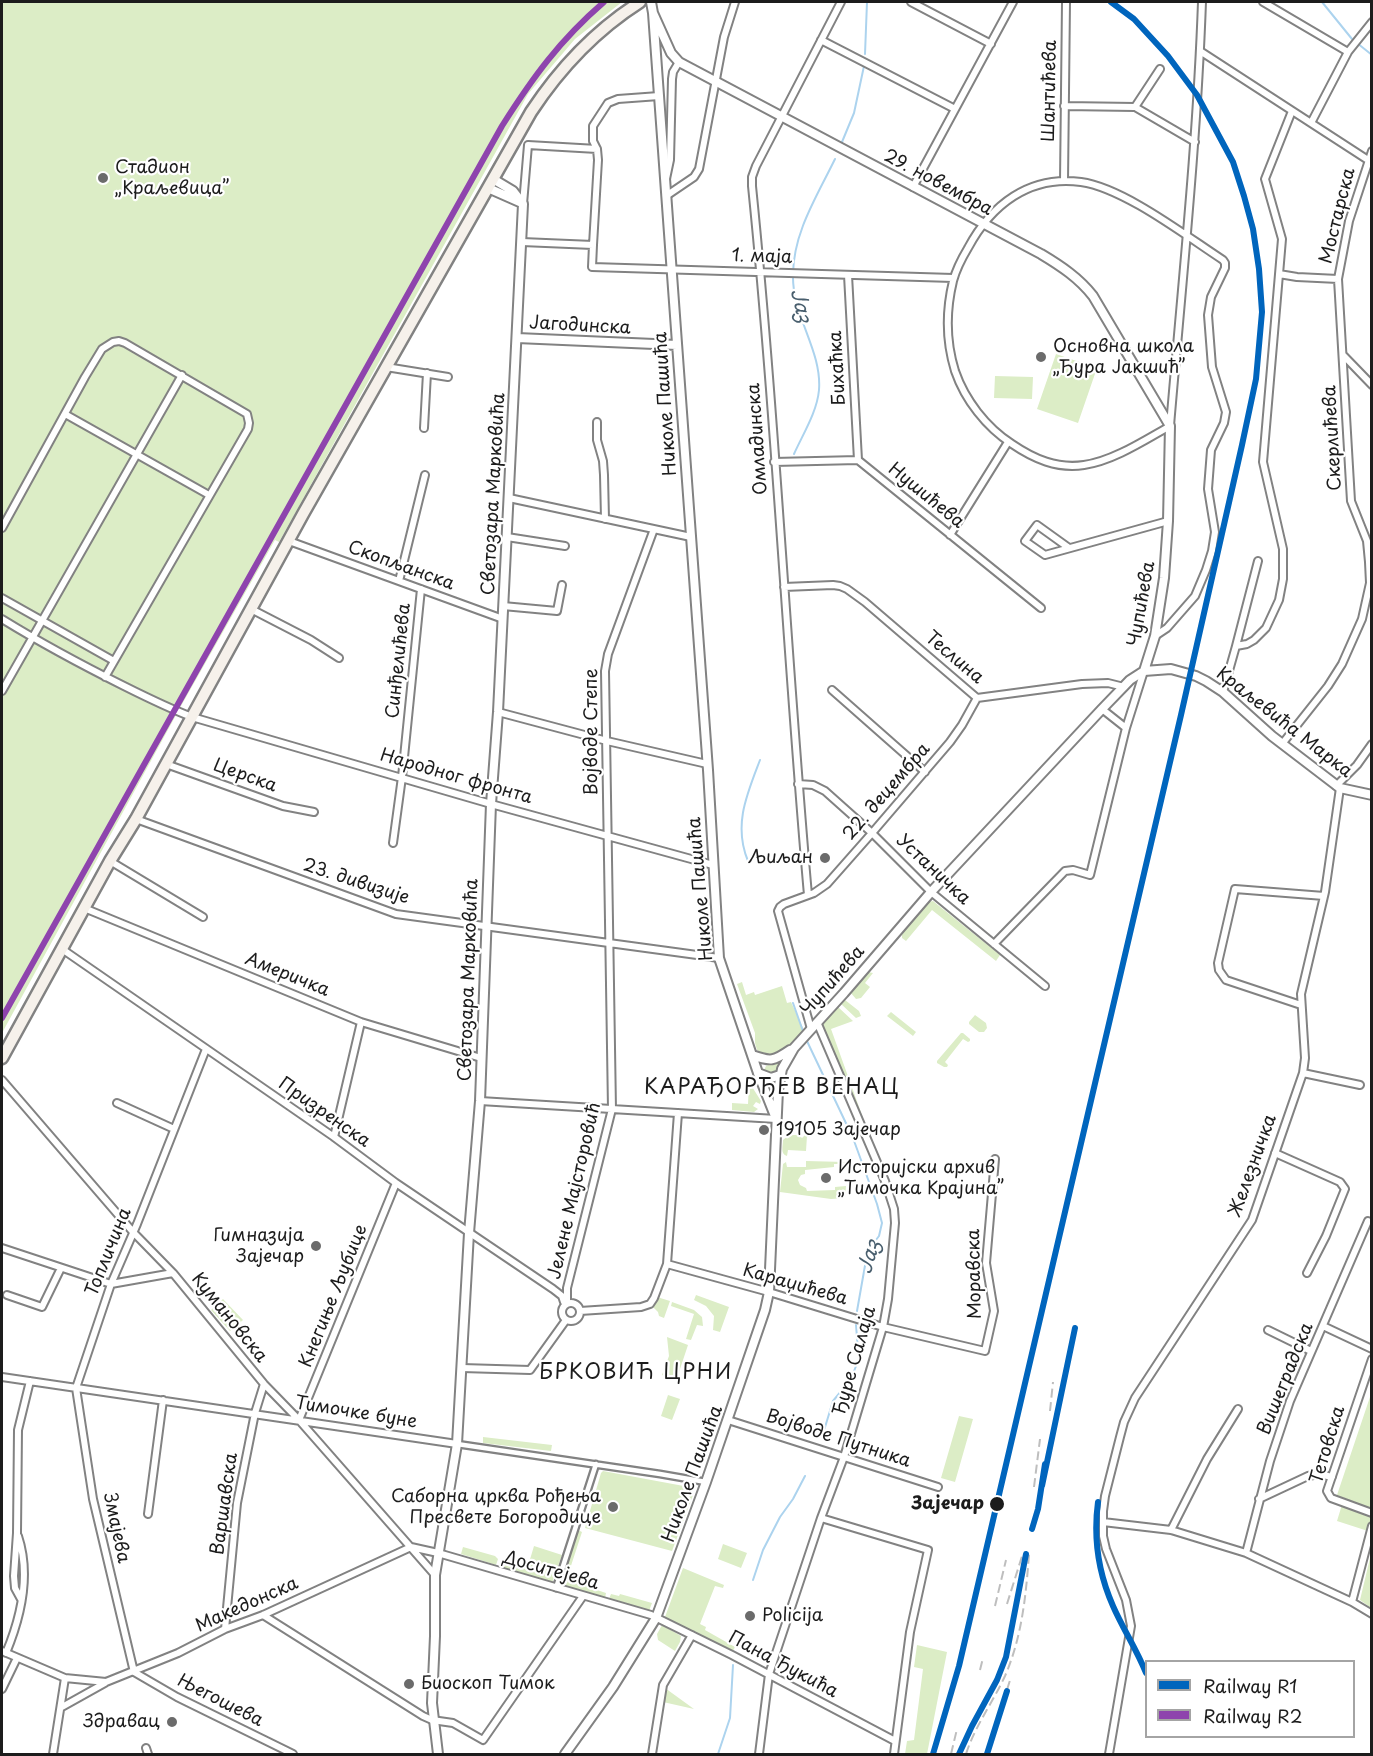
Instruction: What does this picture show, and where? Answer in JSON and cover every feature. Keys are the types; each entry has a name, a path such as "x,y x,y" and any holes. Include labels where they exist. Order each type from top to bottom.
{"main road":[{"path":"2,1058 386,367 536,105 568,62 605,28 640,2"}],"street":[{"name":"Николе Пашића","path":"565,1755 613,1687 656,1618 728,1420 769,1292 776,1119 719,958 691,537 651,2"},
{"path":"666,196 694,177 697,172 724,37 735,2"},
{"name":"Омладинска","path":"808,895 752,177 841,2"},
{"path":"911,2 991,44"},
{"path":"913,187 1013,2"},
{"name":"Шантићева","path":"1064,181 1066,2"},
{"name":"Чупићева","path":"794,1048 931,892 1102,709 1144,670 1155,636 1164,578 1170,426 1195,142 1202,2"},
{"path":"1263,2 1348,51"},
{"name":"29. новембра","path":"653,13 671,53 679,62 1056,263 1072,274 1088,289 1170,426"},
{"path":"1311,123 1348,51 1371,22"},
{"path":"821,40 955,109"},
{"path":"1200,51 1368,160"},
{"name":"Николе Пашића","path":"665,182 670,160 672,79 679,62"},
{"path":"1135,107 1160,69"},
{"path":"522,242 592,245 598,160 597,149 593,141 593,126 608,103 618,99 659,96"},
{"path":"1064,106 1135,107 1195,142"},
{"path":"1236,646 1254,640 1266,628 1277,606 1283,579 1283,549 1263,462 1282,239 1265,179 1292,111"},
{"name":"Светозара Марковића","path":"438,1755 432,1720 435,1575 457,1444 469,1233 480,1101 491,804 498,712 523,204 528,145 597,149"},
{"name":"Мостарска","path":"1343,355 1338,279 1349,221 1371,151"},
{"path":"1155,636 1167,628 1195,596 1212,551 1215,532 1208,489 1211,450 1224,423 1226,412 1212,367 1208,315 1210,302 1225,268 1225,262 1114,192 1090,183 1064,181 1036,186 1012,196 983,224 963,257 953,278 948,308 949,341 954,369 963,390 978,413 1008,442 1044,462 1062,466 1081,466 1109,458 1170,426"},
{"path":"491,184 523,204"},
{"name":"1. маја","path":"592,245 592,267 953,278"},
{"path":"1279,274 1338,279"},
{"name":"Бихаћка","path":"848,275 858,460"},
{"name":"Јагодинска","path":"517,338 677,345"},
{"path":"2,528 85,377 102,349 113,342 125,343 243,410 249,418 248,429 105,677"},
{"path":"1343,355 1371,385"},
{"name":"Скерлићева","path":"1282,744 1319,699 1342,664 1362,619 1370,587 1370,550 1352,501 1343,355"},
{"path":"386,367 448,377"},
{"path":"424,428 427,374"},
{"path":"2,691 182,375"},
{"path":"65,414 209,495"},
{"path":"597,422 597,440 603,461 605,519"},
{"path":"950,535 1008,442"},
{"path":"774,462 858,460"},
{"name":"Нушићева","path":"858,460 1041,608"},
{"path":"399,581 425,475"},
{"path":"509,498 691,537"},
{"path":"1069,548 1037,525 1025,541 1045,555 1168,521"},
{"name":"Војводе Степе","path":"610,943 606,661 654,529"},
{"path":"507,537 565,546"},
{"name":"Скопљанска","path":"289,541 503,619"},
{"path":"1223,692 1257,561"},
{"path":"503,606 557,611 562,585"},
{"name":"Теслина","path":"784,587 833,585 847,589 977,698 1082,684 1108,683 1124,687"},
{"name":"Синђелићева","path":"393,843 421,589"},
{"path":"2,598 114,661"},
{"path":"251,609 311,640 339,658"},
{"name":"Народног фронта","path":"2,619 105,677 192,717 491,804 713,865"},
{"path":"994,944 1065,871 1073,870 1090,875 1126,728 1144,670"},
{"name":"Краљевића Марка","path":"1144,670 1180,671 1196,676 1223,692 1282,744 1338,787 1371,795"},
{"path":"832,690 925,772"},
{"name":"22. децембра","path":"810,1030 778,911 781,905 808,895 827,884 950,742 977,698"},
{"path":"1102,709 1126,728"},
{"path":"498,712 607,741 707,764"},
{"path":"1338,787 1371,744"},
{"name":"Церска","path":"166,764 283,806 314,812"},
{"name":"Устаничка","path":"798,784 813,785 821,789 872,833 931,892 1046,986"},
{"name":"Железничка","path":"1110,1755 1131,1626 1123,1591 1106,1550 1103,1522 1105,1496 1120,1437 1130,1409 1252,1220 1303,1073 1305,1058 1301,994 1324,896 1338,787"},
{"name":"23. дивизије","path":"136,819 385,910 485,927 719,958"},
{"path":"110,861 203,917"},
{"path":"1302,1005 1227,980 1221,975 1218,963 1235,889 1324,896"},
{"name":"Америчка","path":"84,908 361,1022 481,1058"},
{"name":"Јелене Мајсторовић","path":"565,1304 567,1288 612,1109 610,943"},
{"name":"Призренска","path":"62,949 334,1137 396,1183 560,1294 565,1304"},
{"path":"334,1137 361,1022"},
{"name":"Ђуре Салаја","path":"759,1755 769,1674 821,1518 844,1457 883,1327 892,1265 895,1223 894,1209 885,1181 810,1030"},
{"path":"480,1101 776,1119 780,1075 794,1048"},
{"path":"780,1075 771,1078 758,1073 764,1064 781,1057 794,1048"},
{"name":"Топличина","path":"76,1388 111,1284 206,1049"},
{"path":"752,1055 770,1061"},
{"path":"1303,1073 1360,1085"},
{"name":"Кумановска","path":"2,1080 133,1232 173,1273 264,1384 299,1420 435,1575"},
{"path":"117,1102 174,1130"},
{"path":"580,1311 645,1307 652,1302 667,1264 678,1113"},
{"path":"1275,1153 1340,1182 1344,1186 1345,1192 1307,1273"},
{"name":"Моравска","path":"985,1351 994,1311 986,1263 995,1159"},
{"name":"Кнегиње Љубице","path":"299,1420 396,1183"},
{"name":"Вишеградска","path":"1246,1553 1270,1461 1290,1401 1368,1221"},
{"path":"2,1248 111,1284 173,1273"},
{"name":"Караџићева","path":"667,1264 883,1327 985,1351"},
{"path":"7,1295 42,1307 61,1268"},
{"path":"575,1303 580,1311 576,1319 571,1321 566,1320 561,1313 565,1304 575,1303"},
{"path":"462,1368 530,1370 566,1320"},
{"path":"1323,1326 1371,1349"},
{"path":"1268,1330 1311,1351"},
{"name":"Тетовска","path":"1371,1359 1327,1491 1329,1496 1371,1513"},
{"name":"Тимочке буне","path":"2,1377 706,1482"},
{"path":"4,1652 18,1624 21,1599 23,1552 17,1533 18,1430 30,1381"},
{"name":"Варшавска","path":"225,1629 237,1503 255,1413 264,1384"},
{"name":"Змајева","path":"76,1388 93,1499 134,1672"},
{"path":"148,1514 163,1400"},
{"path":"1171,1530 1207,1459 1239,1409"},
{"name":"Војводе Путника","path":"728,1420 938,1487"},
{"path":"556,1588 596,1464"},
{"path":"622,1474 624,1468"},
{"path":"1259,1499 1308,1476 1319,1474 1332,1477"},
{"path":"821,1518 928,1550 910,1632 894,1755"},
{"path":"1103,1522 1171,1530 1246,1553 1352,1602 1371,1614"},
{"path":"1352,1602 1371,1526"},
{"path":"411,1547 438,1553"},
{"name":"Македонска","path":"4,1652 65,1678 106,1682 178,1653 225,1629 263,1615 411,1547"},
{"name":"Доситејева","path":"438,1553 656,1618"},
{"path":"263,1615 432,1720 453,1723 483,1740 583,1596"},
{"name":"Пана Ђукића","path":"656,1618 769,1674 895,1742"},
{"path":"652,1755 663,1685 693,1635"},
{"path":"2,1689 17,1658"},
{"name":"Његошева","path":"134,1672 177,1697 293,1755"},
{"path":"53,1755 65,1678"},
{"path":"62,1707 106,1682"}],"green space":[{"path":"2,2 622,2 575,39 528,94 279,542 275,540 181,706 2,1033"},
{"path":"1056,354 1097,368 1078,423 1037,409"},
{"path":"995,376 1033,377 1032,399 994,398"},
{"path":"933,901 1000,955 996,961 932,910 906,941 902,938 902,934 929,902"},
{"path":"868,972 873,973 865,983 870,987 861,998 856,999 850,992"},
{"path":"742,982 746,995 754,992 755,995 782,986 787,1003 791,1002 804,1030 799,1039 787,1050 770,1055 757,1050 755,1033 737,984"},
{"path":"845,1000 859,1011 861,1016 856,1018 840,1003"},
{"path":"837,1006 853,1021 831,1029 863,1118 861,1119 822,1023"},
{"path":"891,1012 916,1032 913,1036 887,1016"},
{"path":"975,1015 986,1023 987,1028 984,1032 979,1032 969,1024"},
{"path":"961,1033 970,1041 963,1039 945,1062 947,1067 937,1063 937,1061"},
{"path":"785,1057 776,1073 771,1075 763,1072 766,1066"},
{"path":"749,1082 761,1101 760,1104 756,1102 753,1106 758,1109 754,1112 732,1110 732,1103 748,1104"},
{"path":"789,1135 799,1135 802,1138 807,1136 806,1151 788,1150 787,1156 783,1154 783,1140"},
{"path":"806,1161 845,1162 845,1164 834,1164 834,1167 805,1170 805,1174 801,1175 798,1180 807,1191 835,1190 835,1187 846,1186 845,1198 831,1199 780,1192 783,1164 786,1162 787,1167 806,1167"},
{"path":"696,1295 729,1307 720,1332 713,1330 714,1316 706,1306 694,1300"},
{"path":"657,1297 670,1301 664,1318 659,1316 651,1305"},
{"path":"223,1299 243,1320 230,1331 211,1310"},
{"path":"672,1302 694,1310 702,1317 703,1326 697,1325 691,1340 686,1339 694,1314 671,1306"},
{"path":"667,1337 688,1345 676,1381 662,1375 669,1356"},
{"path":"1371,1394 1371,1532 1337,1521 1344,1498 1337,1495"},
{"path":"668,1395 680,1399 672,1420 661,1416"},
{"path":"959,1416 973,1419 955,1482 941,1478"},
{"path":"483,1437 552,1445 551,1451 483,1443"},
{"path":"603,1471 689,1487 693,1495 672,1551 585,1528"},
{"path":"578,1530 582,1532 567,1578 597,1587 597,1590 606,1593 605,1598 560,1585"},
{"path":"723,1544 747,1553 741,1568 718,1559"},
{"path":"534,1546 562,1555 552,1583 502,1567 504,1560 528,1566"},
{"path":"463,1547 495,1556 498,1559 496,1565 461,1554"},
{"path":"1371,1554 1372,1608 1360,1600"},
{"path":"683,1568 724,1585 723,1588 715,1586 700,1624 706,1627 705,1630 735,1647 733,1651 665,1617"},
{"path":"611,1594 619,1596 620,1594 652,1603 649,1611 609,1599"},
{"path":"662,1625 681,1636 675,1651 658,1640 657,1634"},
{"path":"917,1645 947,1652 927,1754 905,1754 907,1741 914,1740 923,1669 914,1667"},
{"path":"665,1688 694,1709 663,1702"}],"waterway":[{"name":"Јаз","path":"865,54 867,2"},
{"path":"1322,2 1352,39 1372,55"},
{"name":"Јаз","path":"842,142 854,113 864,66"},
{"name":"Јаз","path":"794,454 813,415 819,390 816,361 794,290 794,259 807,215 835,159"},
{"name":"Јаз","path":"748,861 744,848 742,822 747,797 760,760"},
{"name":"Јаз","path":"793,1003 804,1034"},
{"name":"Јаз","path":"806,1039 853,1138 882,1223 879,1236 869,1249 857,1311"},
{"name":"Јаз","path":"856,1325 858,1350"},
{"name":"Јаз","path":"822,1437 833,1401 851,1379 858,1361"},
{"name":"Јаз","path":"753,1580 763,1550 805,1476"},
{"name":"Јаз","path":"718,1754 730,1718 733,1665"}],"railway":[{"path":"995,1509 1172,749"},
{"path":"1042,1486 1075,1328"},
{"path":"1050,1411 1053,1382"},
{"path":"1034,1487 1040,1439"},
{"path":"1032,1529 1043,1480"},
{"path":"1098,1502 1096,1529 1100,1568 1113,1606 1145,1671"},
{"path":"1007,1604 1023,1553"},
{"path":"966,1754 1005,1676 1016,1646 1029,1554"},
{"path":"995,1606 1006,1560"},
{"path":"980,1670 983,1658"},
{"path":"987,1754 1011,1677"},
{"path":"951,1754 957,1729"}],"rail line":[{"name":"R2","path":"2,1018 502,126 548,60 604,2"},
{"name":"R1","path":"933,1754 959,1666 1181,715 1256,379 1262,312 1259,269 1253,229 1233,162 1197,95 1168,56 1134,19 1111,2"},
{"name":"R1","path":"1042,1486 1075,1328"},
{"name":"R1","path":"1032,1529 1038,1509 1045,1464"},
{"name":"R1","path":"1098,1502 1096,1529 1100,1568 1113,1606 1145,1671"},
{"name":"R1","path":"959,1754 997,1680 1006,1657 1026,1554"},
{"name":"R1","path":"987,1754 1007,1691"}],"place":[{"name":"Стадион „Краљевица”","path":"103,178"},
{"name":"Основна школа „Ђура Јакшић”","path":"1041,357"},
{"name":"Љиљан","path":"825,858"},
{"name":"19105 Зајечар","path":"764,1130"},
{"name":"Историјски архив „Тимочка Крајина”","path":"826,1178"},
{"name":"Гимназија Зајечар","path":"316,1246"},
{"name":"Зајечар","path":"997,1504"},
{"name":"Саборна црква Рођења Пресвете Богородице","path":"613,1507"},
{"name":"Policija","path":"750,1616"},
{"name":"Биоскоп Тимок","path":"409,1684"},
{"name":"Здравац","path":"172,1722"}],"district":[{"name":"КАРАЂОРЂЕВ ВЕНАЦ","path":"772,1088"},
{"name":"БРКОВИЋ ЦРНИ","path":"636,1373"}]}
